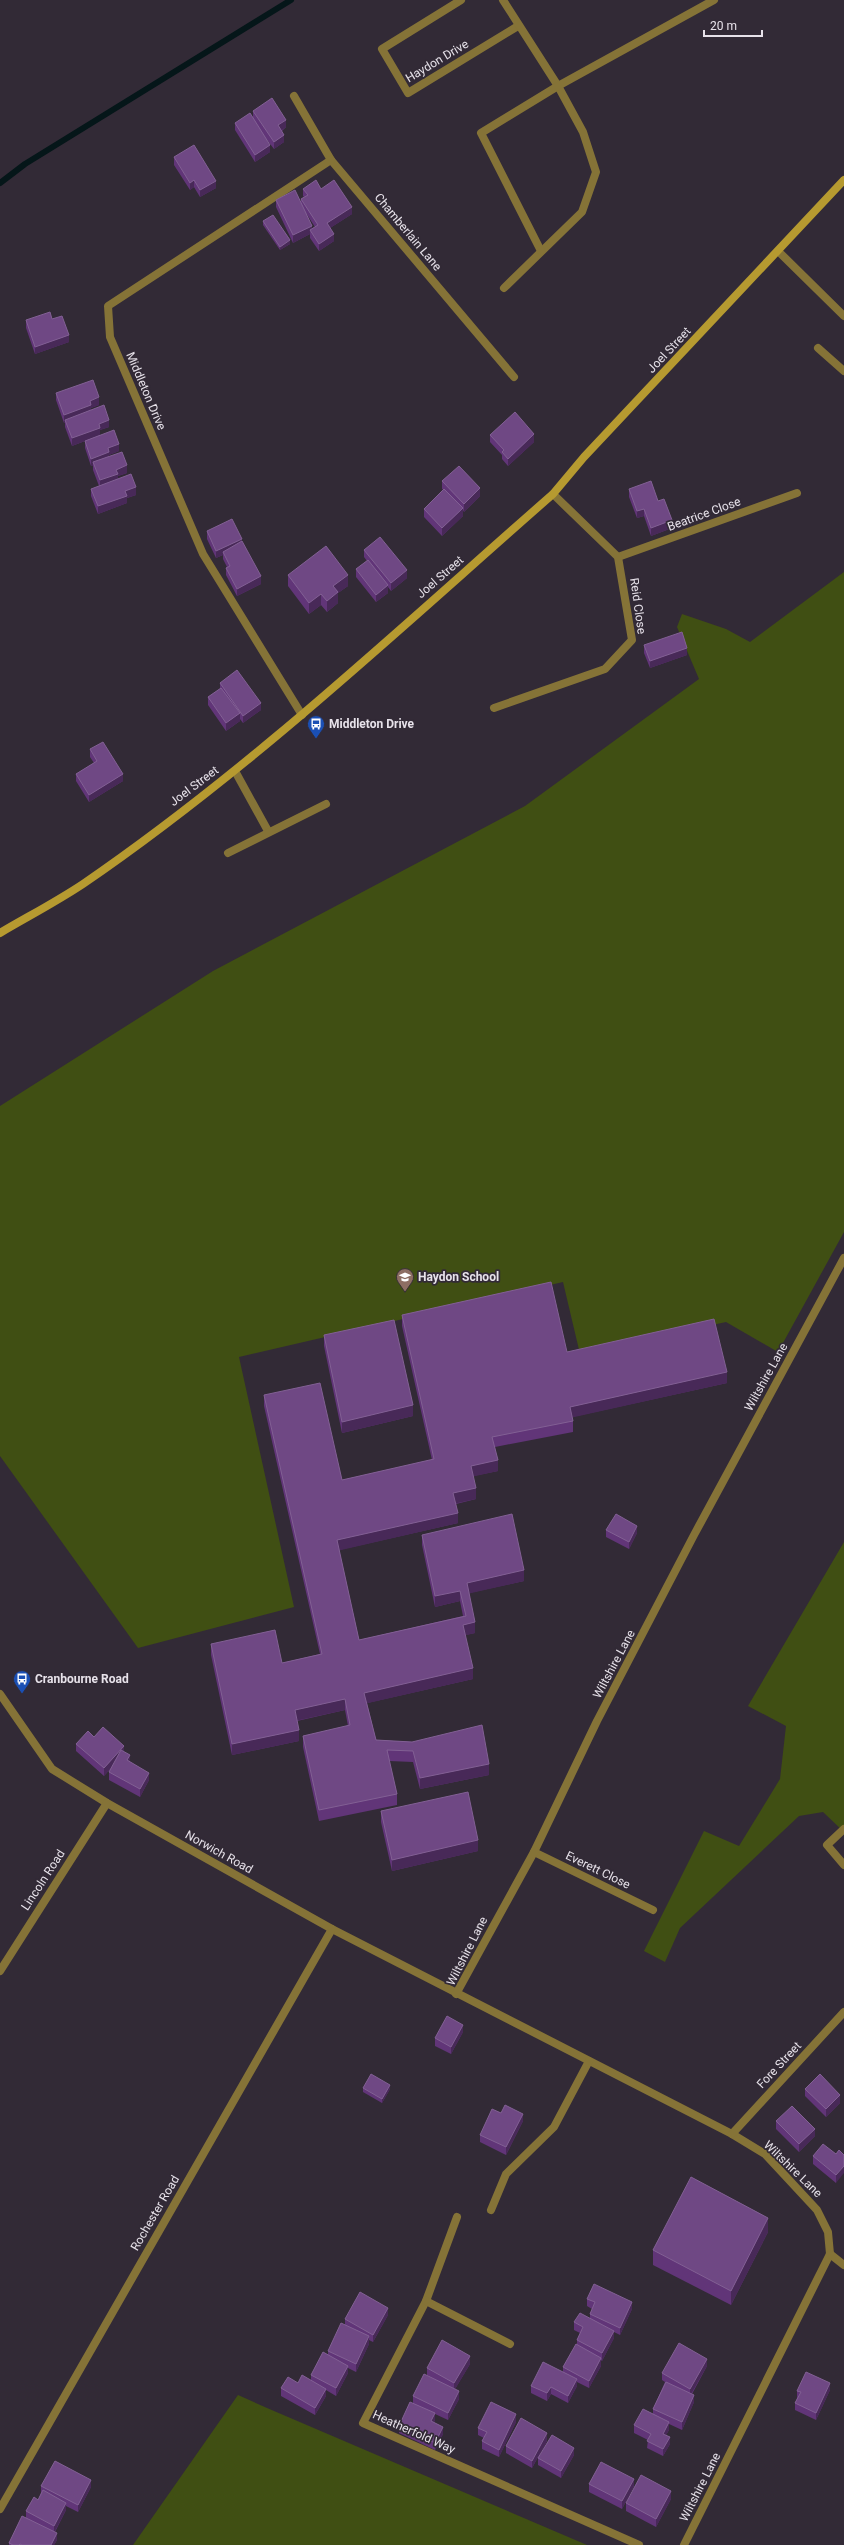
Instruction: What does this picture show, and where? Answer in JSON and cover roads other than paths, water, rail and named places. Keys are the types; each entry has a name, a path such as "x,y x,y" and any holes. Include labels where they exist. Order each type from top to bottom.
{"main road":[{"name":"Joel Street","path":"0,934 82,885 235,770 302,715 553,494 584,457 844,180"}],"street":[{"name":"Haydon Drive","path":"460,0 382,49 408,93 518,26"},
{"path":"503,0 518,26 558,86 583,132 596,172 582,212 504,288"},
{"path":"541,251 481,133 558,86 714,0"},
{"name":"Chamberlain Lane","path":"294,96 331,160 514,377"},
{"name":"Middleton Drive","path":"302,715 203,554 110,337 108,306 331,160"},
{"path":"778,251 844,316"},
{"path":"818,348 844,371"},
{"name":"Beatrice Close","path":"618,557 797,493"},
{"path":"553,494 618,557"},
{"name":"Reid Close","path":"494,708 605,670 632,640 618,557"},
{"path":"235,770 268,832"},
{"path":"228,853 326,804"},
{"name":"Wiltshire Lane","path":"684,2545 830,2254 828,2232 818,2210 764,2154 732,2134 456,1994 534,1852 597,1721 694,1535 844,1258"},
{"name":"Norwich Road","path":"0,1694 52,1768 107,1803 332,1929 456,1994"},
{"name":"Lincoln Road","path":"0,1971 107,1803"},
{"path":"844,1829 827,1845 844,1865"},
{"name":"Everett Close","path":"534,1852 652,1910"},
{"name":"Rochester Road","path":"0,2509 332,1929"},
{"name":"Fore Street","path":"732,2134 844,2012"},
{"path":"491,2210 506,2174 554,2127 589,2061"},
{"name":"Heatherfold Way","path":"457,2217 426,2301 363,2423 639,2545"},
{"path":"830,2254 844,2265"},
{"path":"426,2301 510,2344"}],"waterway":[{"path":"0,183 25,164 291,0"}],"place":[{"name":"Middleton Drive","path":"316,739"},
{"name":"Haydon School","path":"405,1292"},
{"name":"Cranbourne Road","path":"22,1694"}]}
